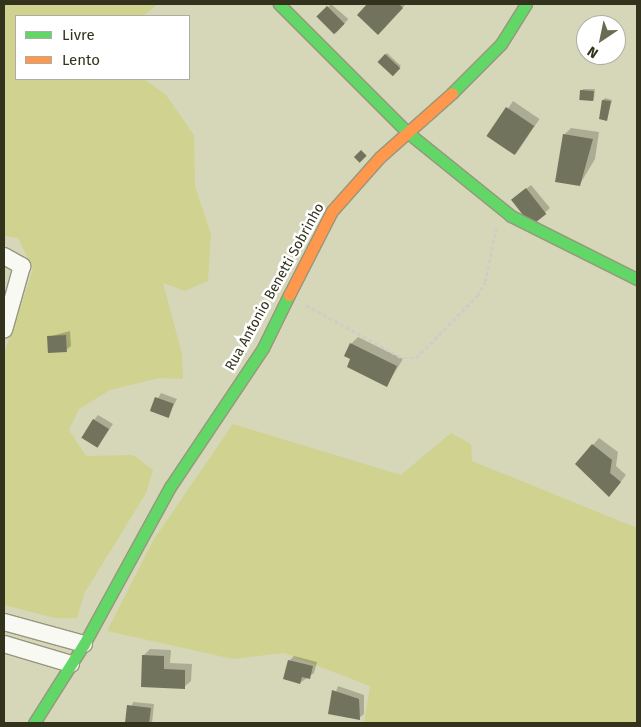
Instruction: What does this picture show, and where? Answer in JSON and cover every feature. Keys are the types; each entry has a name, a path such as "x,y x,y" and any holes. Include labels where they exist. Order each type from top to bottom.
{"main road":[{"path":"279,4 407,132 511,216 637,279"},
{"name":"Rua Antonio Benetti Sobrinho","path":"34,723 84,644 134,547 263,348 288,293 332,211 407,132 480,68 501,44 526,4"}],"street":[{"path":"4,256 17,259 22,266 4,330"},
{"path":"4,622 84,644"},
{"path":"4,644 71,664"}],"path":[{"path":"288,293 398,356 416,358 477,296 485,282 495,230 511,216"}],"green space":[{"path":"4,4 158,4 144,15 15,15 15,80 145,80 166,95 194,135 195,186 211,234 208,281 185,291 163,283 182,354 183,379 159,378 110,390 79,409 69,430 86,456 133,455 153,470 146,493 84,594 77,618 55,618 4,605 4,354 33,269 18,238 4,236"},
{"path":"233,424 401,475 451,433 471,444 472,461 637,528 637,723 364,723 370,686 284,653 233,659 107,631 154,539"}],"building":[{"path":"367,4 399,4 403,8 378,35 357,15"},
{"path":"327,6 345,24 334,34 316,17"},
{"path":"385,54 400,68 393,76 377,62"},
{"path":"580,90 594,91 593,101 579,100"},
{"path":"602,100 611,101 607,121 599,119"},
{"path":"506,107 534,126 515,155 486,136"},
{"path":"563,134 593,139 580,186 555,182"},
{"path":"361,150 367,156 360,163 354,157"},
{"path":"526,188 546,214 531,226 511,200"},
{"path":"66,335 67,352 48,353 47,336"},
{"path":"350,343 397,366 387,387 347,367 350,359 344,356"},
{"path":"155,397 174,404 169,418 150,411"},
{"path":"93,419 109,429 97,448 81,438"},
{"path":"592,444 612,460 610,473 621,482 609,497 575,464"},
{"path":"142,655 164,656 164,669 185,670 185,689 141,687"},
{"path":"288,660 313,666 310,679 302,677 300,684 283,679"},
{"path":"332,690 359,699 360,720 328,714"},
{"path":"127,705 151,708 149,723 125,723"}],"traffic: fast":[{"path":"279,4 407,132 511,216 637,279"},
{"path":"452,93 501,44 526,4"},
{"path":"34,723 84,644 170,487 263,348 289,295"}],"traffic: slow":[{"path":"289,295 332,211 380,157 452,93"}]}
